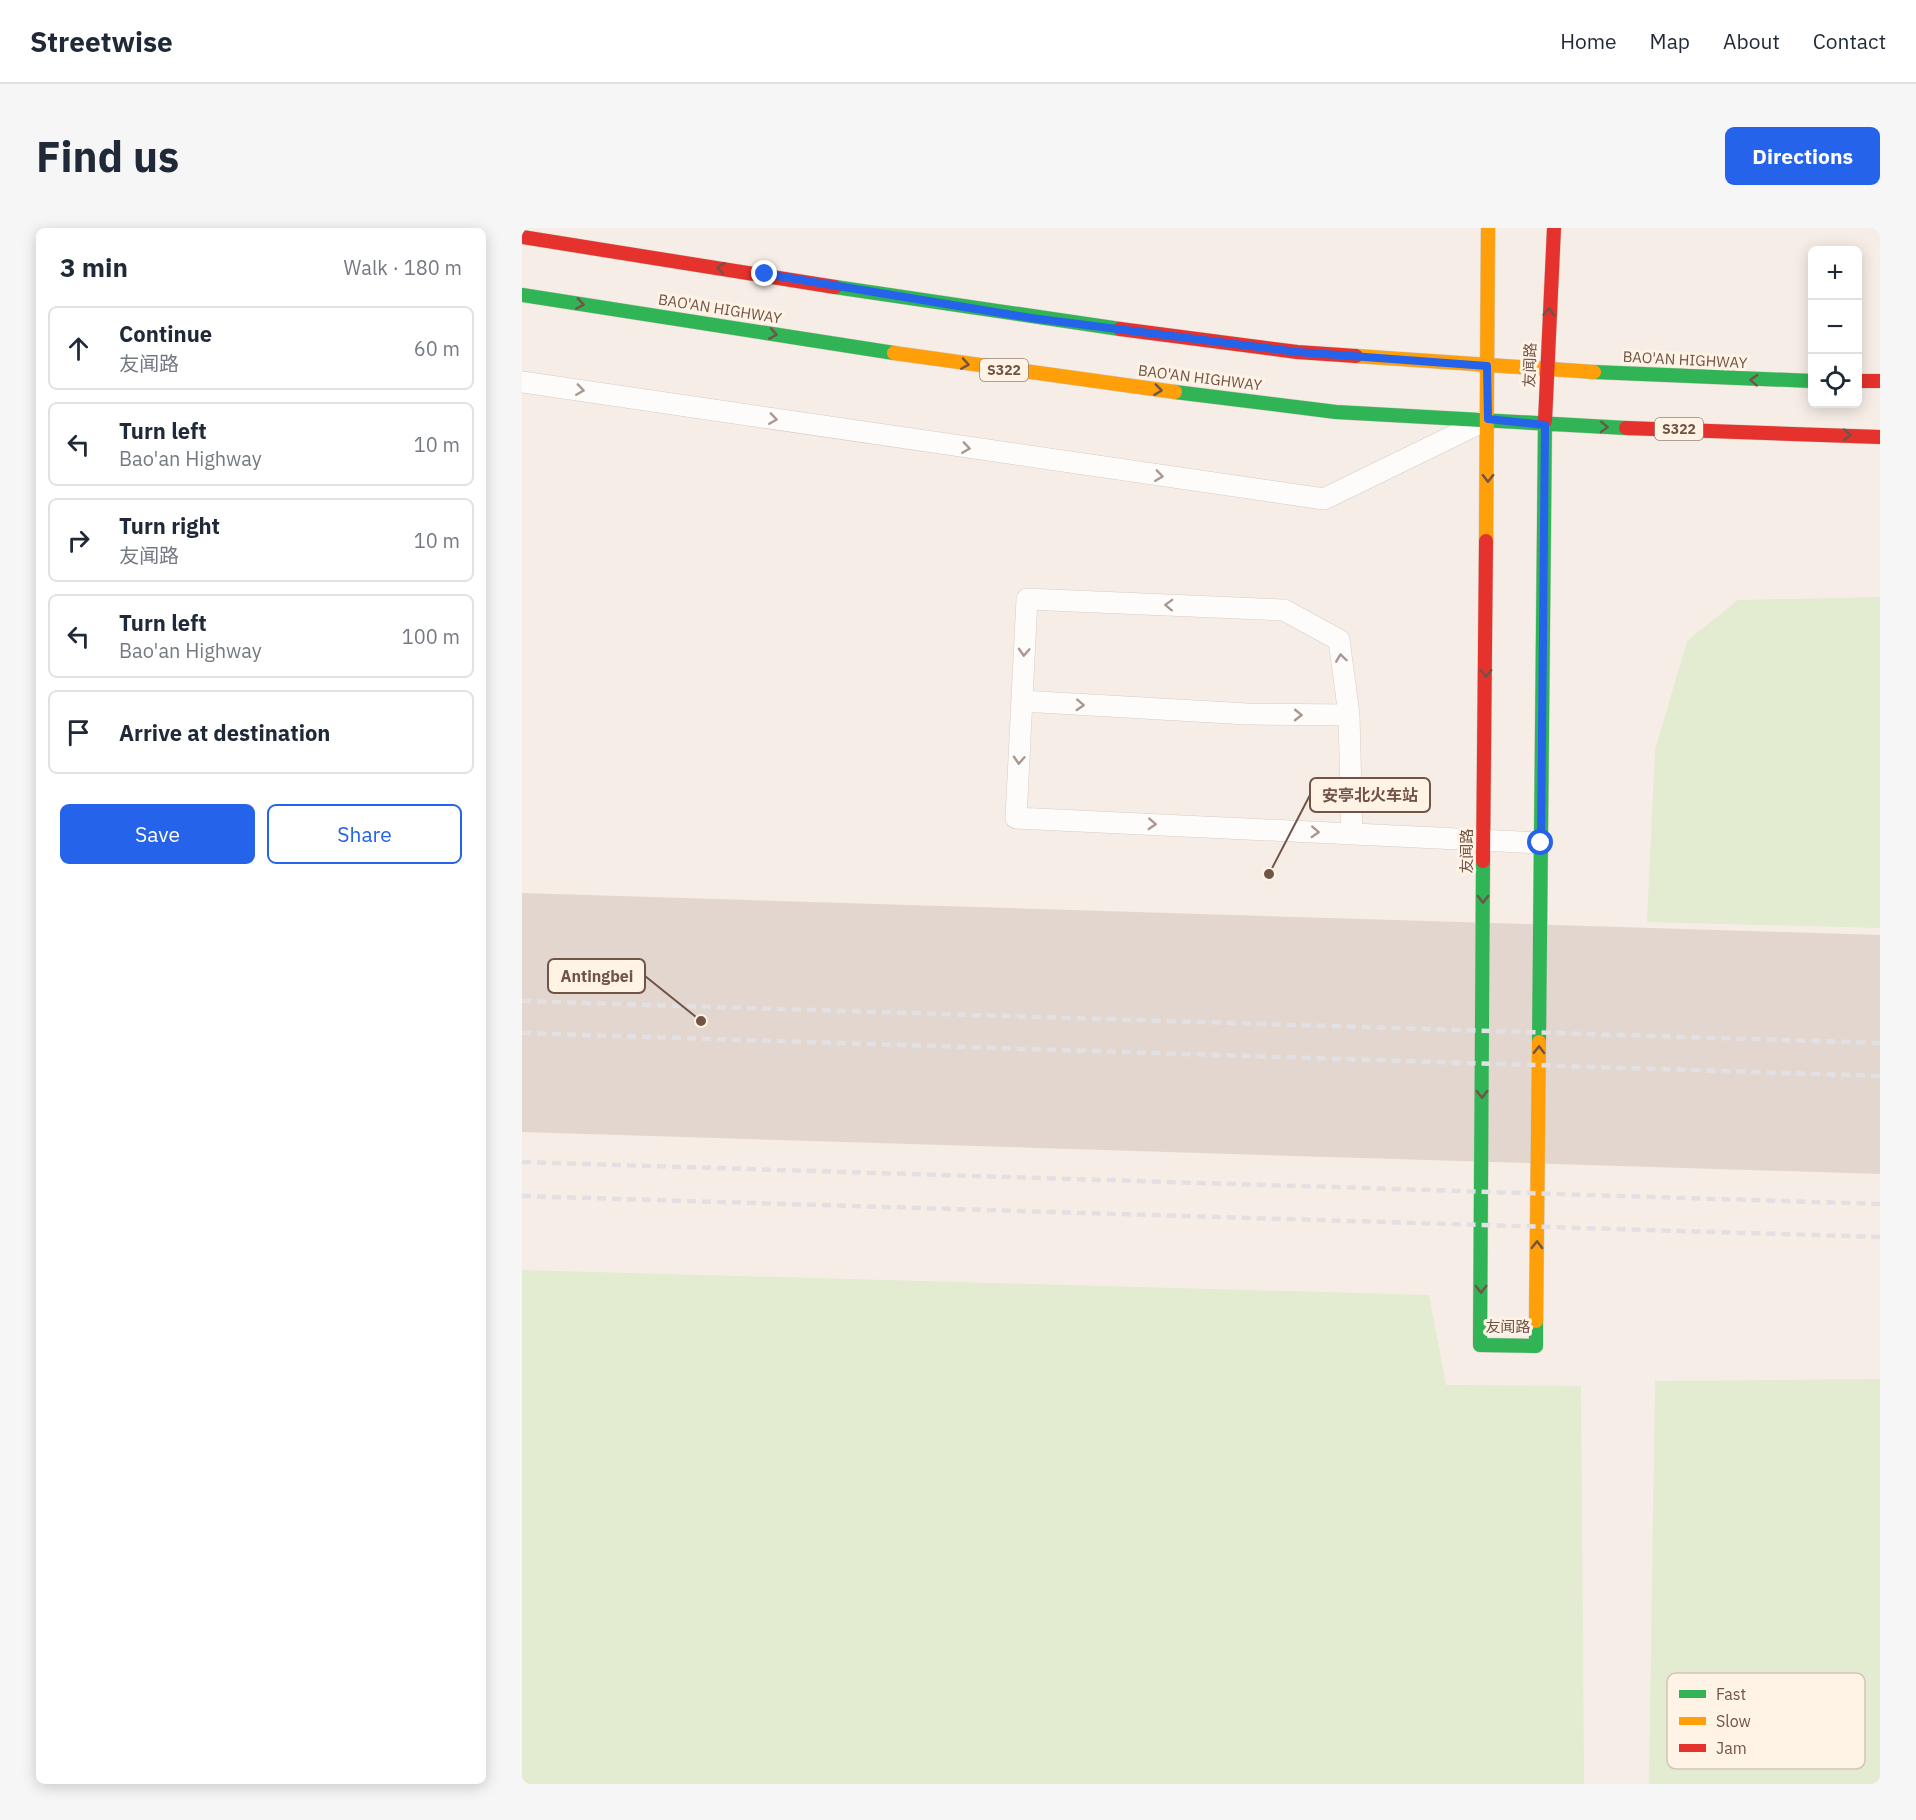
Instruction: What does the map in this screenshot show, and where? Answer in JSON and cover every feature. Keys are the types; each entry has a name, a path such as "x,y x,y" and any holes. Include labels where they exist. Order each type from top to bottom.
{"main road":[{"name":"友闻路","path":"1488,228 1480,1346 1536,1346 1545,425 1554,228"},
{"name":"BAO'AN HIGHWAY","path":"522,237 1031,318 1297,352 1546,370 1808,381"},
{"name":"BAO'AN HIGHWAY","path":"522,295 1026,373 1335,412 1488,419 1545,425 1880,436"},
{"path":"1862,381 1880,381"}],"lane":[{"path":"522,382 1324,499 1488,419"},
{"path":"1352,834 1349,716 1338,640 1284,610 1026,600 1016,818 1484,841 1541,843"},
{"path":"1022,702 1247,714 1349,716"}],"green space":[{"path":"1880,597 1880,928 1647,922 1655,750 1687,641 1738,600"},
{"path":"522,1270 1429,1295 1446,1385 1581,1386 1584,1784 522,1784"},
{"path":"1880,1379 1880,1784 1649,1784 1655,1381"}],"building":[{"path":"522,893 1880,935 1880,1174 522,1132"}],"railway":[{"path":"522,1001 1880,1043"},
{"path":"522,1033 1880,1076"},
{"path":"522,1162 1880,1204"},
{"path":"522,1196 1880,1237"}],"traffic: fast":[{"path":"835,287 1120,329"},
{"path":"522,295 894,353"},
{"path":"1594,372 1808,381"},
{"path":"1175,392 1336,412 1626,428"},
{"path":"1539,1042 1545,421"},
{"path":"1483,861 1480,1345 1536,1346 1536,1321"}],"traffic: slow":[{"path":"1486,541 1488,228"},
{"path":"894,353 1175,392"},
{"path":"1356,356 1594,372"},
{"path":"1536,1321 1539,1042"}],"traffic: jam":[{"path":"1545,421 1554,228"},
{"path":"522,237 835,287"},
{"path":"1120,329 1297,352 1356,356"},
{"path":"1862,381 1880,381"},
{"path":"1626,428 1880,437"},
{"path":"1483,861 1486,541"}],"place":[{"name":"安亭北火车站","path":"1269,874"},
{"name":"Antingbei","path":"701,1021"}],"route":[{"path":"765,274 1031,318 1297,352 1487,366 1488,419 1545,425 1541,843"}]}
